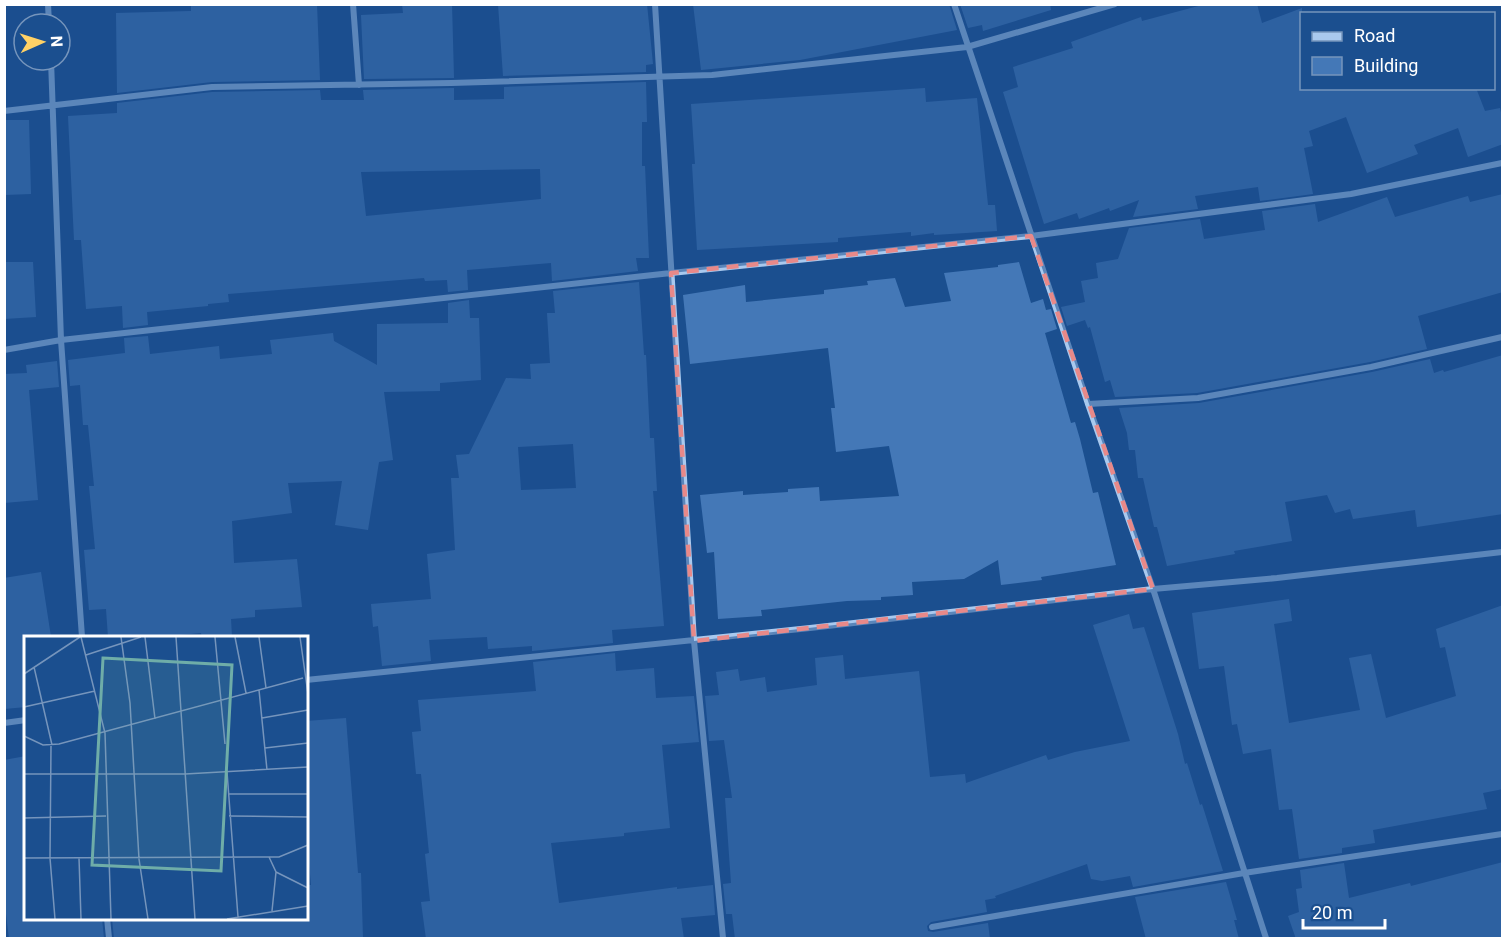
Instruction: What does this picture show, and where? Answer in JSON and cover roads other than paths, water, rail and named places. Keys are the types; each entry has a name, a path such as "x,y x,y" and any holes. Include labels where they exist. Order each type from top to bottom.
{"street":[{"path":"353,4 359,85"},
{"path":"655,4 694,640 723,939"},
{"path":"954,4 1088,404 1153,589 1266,939"},
{"path":"4,111 212,87 712,75 967,47 1115,4"},
{"path":"52,72 61,340 82,636"},
{"path":"4,350 61,340 1031,236 1351,194 1503,163"},
{"path":"1088,404 1198,398 1371,366 1503,337"},
{"path":"308,680 1153,589 1277,578 1503,552"},
{"path":"4,723 24,720"},
{"path":"932,927 1245,873 1503,834"},
{"path":"107,919 109,939"}]}
